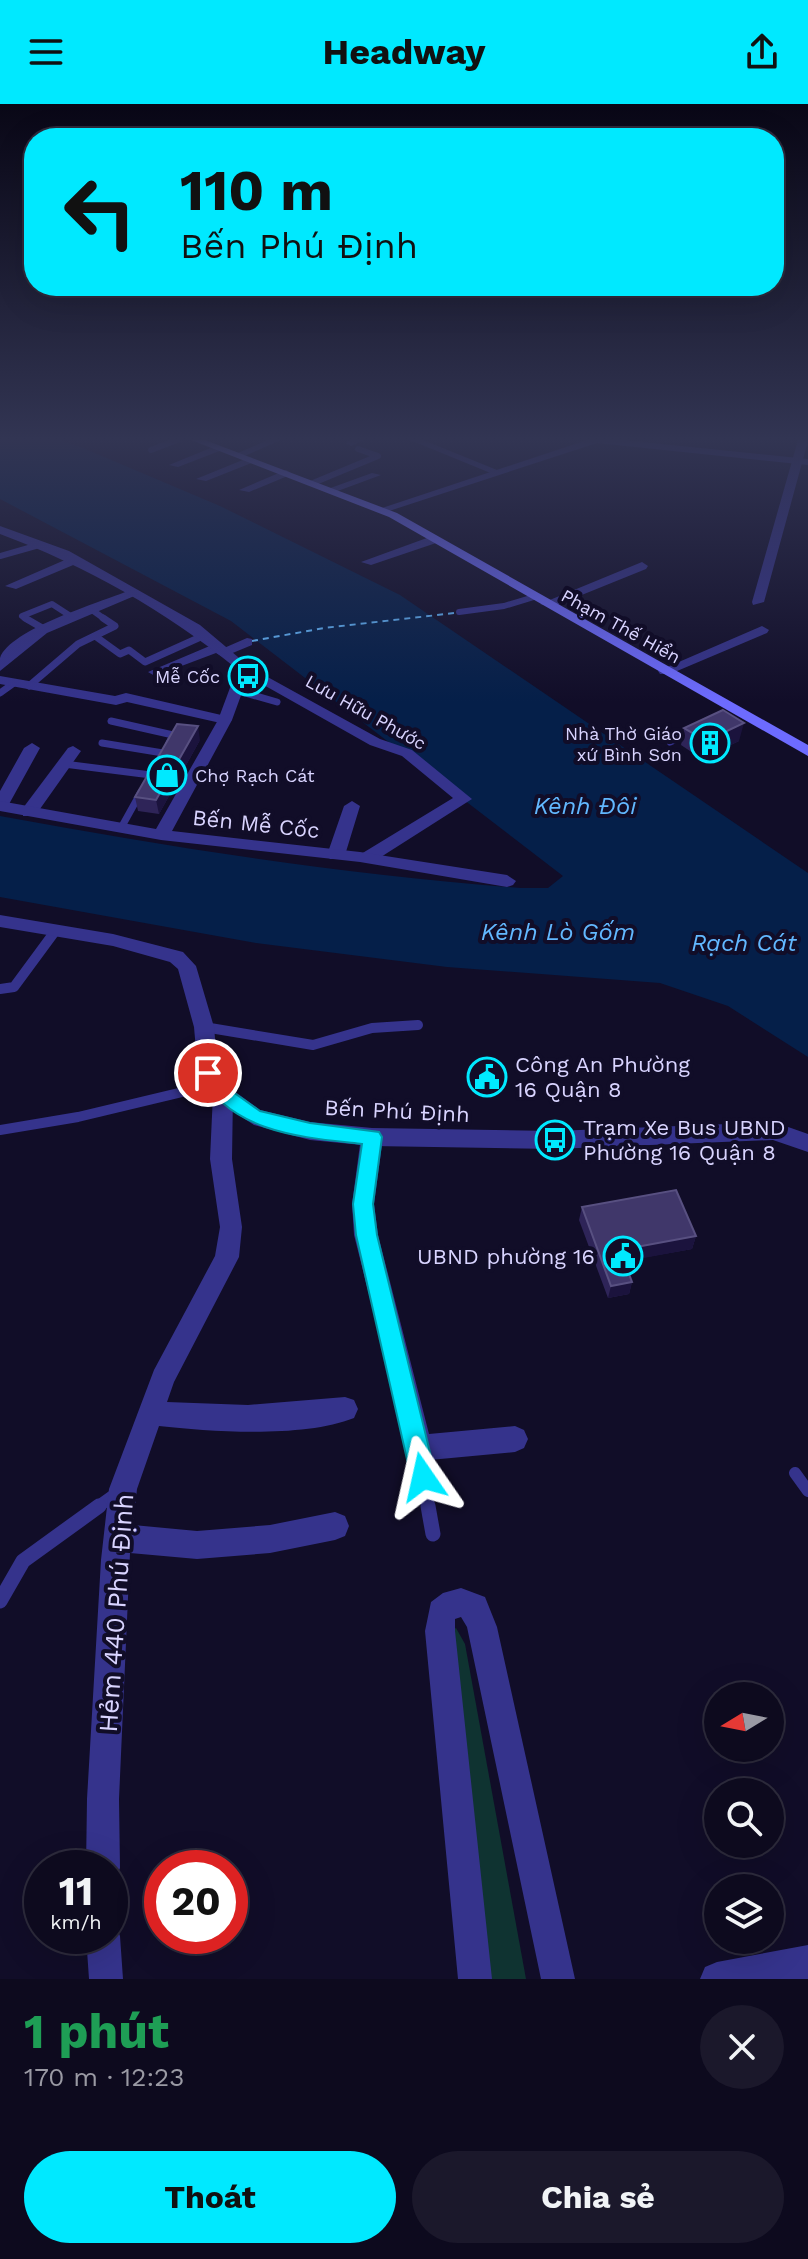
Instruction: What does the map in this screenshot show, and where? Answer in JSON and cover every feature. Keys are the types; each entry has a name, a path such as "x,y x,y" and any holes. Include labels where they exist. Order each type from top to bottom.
{"main road":[{"name":"Phạm Thế Hiển","path":"414,528 665,671 730,713 808,751"}],"street":[{"path":"758,602 782,528"},
{"name":"Lưu Hữu Phước","path":"2,532 74,560 205,635 244,668 375,742 407,753 464,799 367,858"},
{"path":"367,562 435,539"},
{"path":"11,586 74,560"},
{"path":"540,600 642,566"},
{"path":"2,660 44,629 133,594"},
{"path":"665,671 762,630"},
{"path":"155,672 247,642"},
{"path":"161,835 225,720 244,668"},
{"path":"14,683 116,701 126,697 225,720"},
{"path":"0,806 32,748"},
{"path":"29,812 68,757"},
{"name":"Bến Mễ Cốc","path":"0,806 161,835 367,858 507,881"},
{"path":"336,855 352,806"},
{"path":"0,921 113,940 176,957 187,966 204,1027 208,1073 219,1089"},
{"name":"Bến Phú Định","path":"219,1089 254,1117 310,1131 372,1137 555,1140 774,1131 808,1143"},
{"name":"Hẻm 440 Phú Định","path":"103,1850 117,1538 123,1489 163,1378 227,1257 231,1227 221,1159 219,1089"},
{"path":"372,1137 363,1204 366,1235 419,1448 515,1439"},
{"path":"150,1412 211,1419 252,1419 297,1417 345,1409"},
{"path":"117,1538 197,1545 270,1539 335,1526"},
{"path":"475,1979 440,1631 441,1612 449,1604 463,1601 475,1607 482,1627 558,1979"},
{"path":"104,1954 106,1979"},
{"path":"717,1979 808,1962"}],"lane":[{"path":"0,556 39,545"},
{"path":"459,612 540,600"},
{"path":"44,629 22,616 52,604 72,617"},
{"path":"0,693 78,644 115,626 92,610"},
{"path":"95,636 120,654 129,650 145,662 205,635"},
{"path":"235,690 277,702"},
{"path":"111,721 173,735 121,828"},
{"path":"670,742 698,729"},
{"path":"102,743 163,753"},
{"path":"68,757 151,775"},
{"path":"0,989 14,987 56,930"},
{"path":"204,1027 313,1045 372,1028 418,1025"},
{"path":"0,1131 219,1089"},
{"path":"419,1448 433,1534"},
{"path":"795,1473 808,1491"},
{"path":"0,1601 23,1561 123,1489"}],"green space":[{"path":"456,1628 465,1644 526,1979 488,1979 449,1632"}],"water":[{"path":"54,528 263,528 400,595 808,873 808,1057 728,1006 660,983 447,967 256,943 0,897 0,816 195,849 390,876 548,888 563,876 231,621"}],"building":[{"path":"723,710 744,723 706,741 684,728"},
{"path":"177,724 198,726 156,800 135,797"},
{"name":"UBND phường 16","path":"676,1190 696,1236 620,1250 632,1282 611,1286 582,1207"}],"ferry route":[{"path":"252,641 324,628 455,613"}],"place":[{"name":"Mễ Cốc","path":"248,676"},
{"name":"Nhà Thờ Giáo xứ Bình Sơn","path":"710,743"},
{"name":"Chợ Rạch Cát","path":"167,775"},
{"name":"Công An Phường 16 Quận 8","path":"487,1077"},
{"name":"Trạm Xe Bus UBND Phường 16 Quận 8","path":"555,1140"},
{"name":"UBND phường 16","path":"623,1256"}],"route":[{"path":"208,1073 223,1094 254,1117 310,1131 372,1137 363,1204 366,1235 419,1448 423,1477"}],"water label":[{"name":"Kênh Đôi","path":"585,806"},
{"name":"Kênh Lò Gốm","path":"558,932"},
{"name":"Rạch Cát","path":"744,943"}]}
